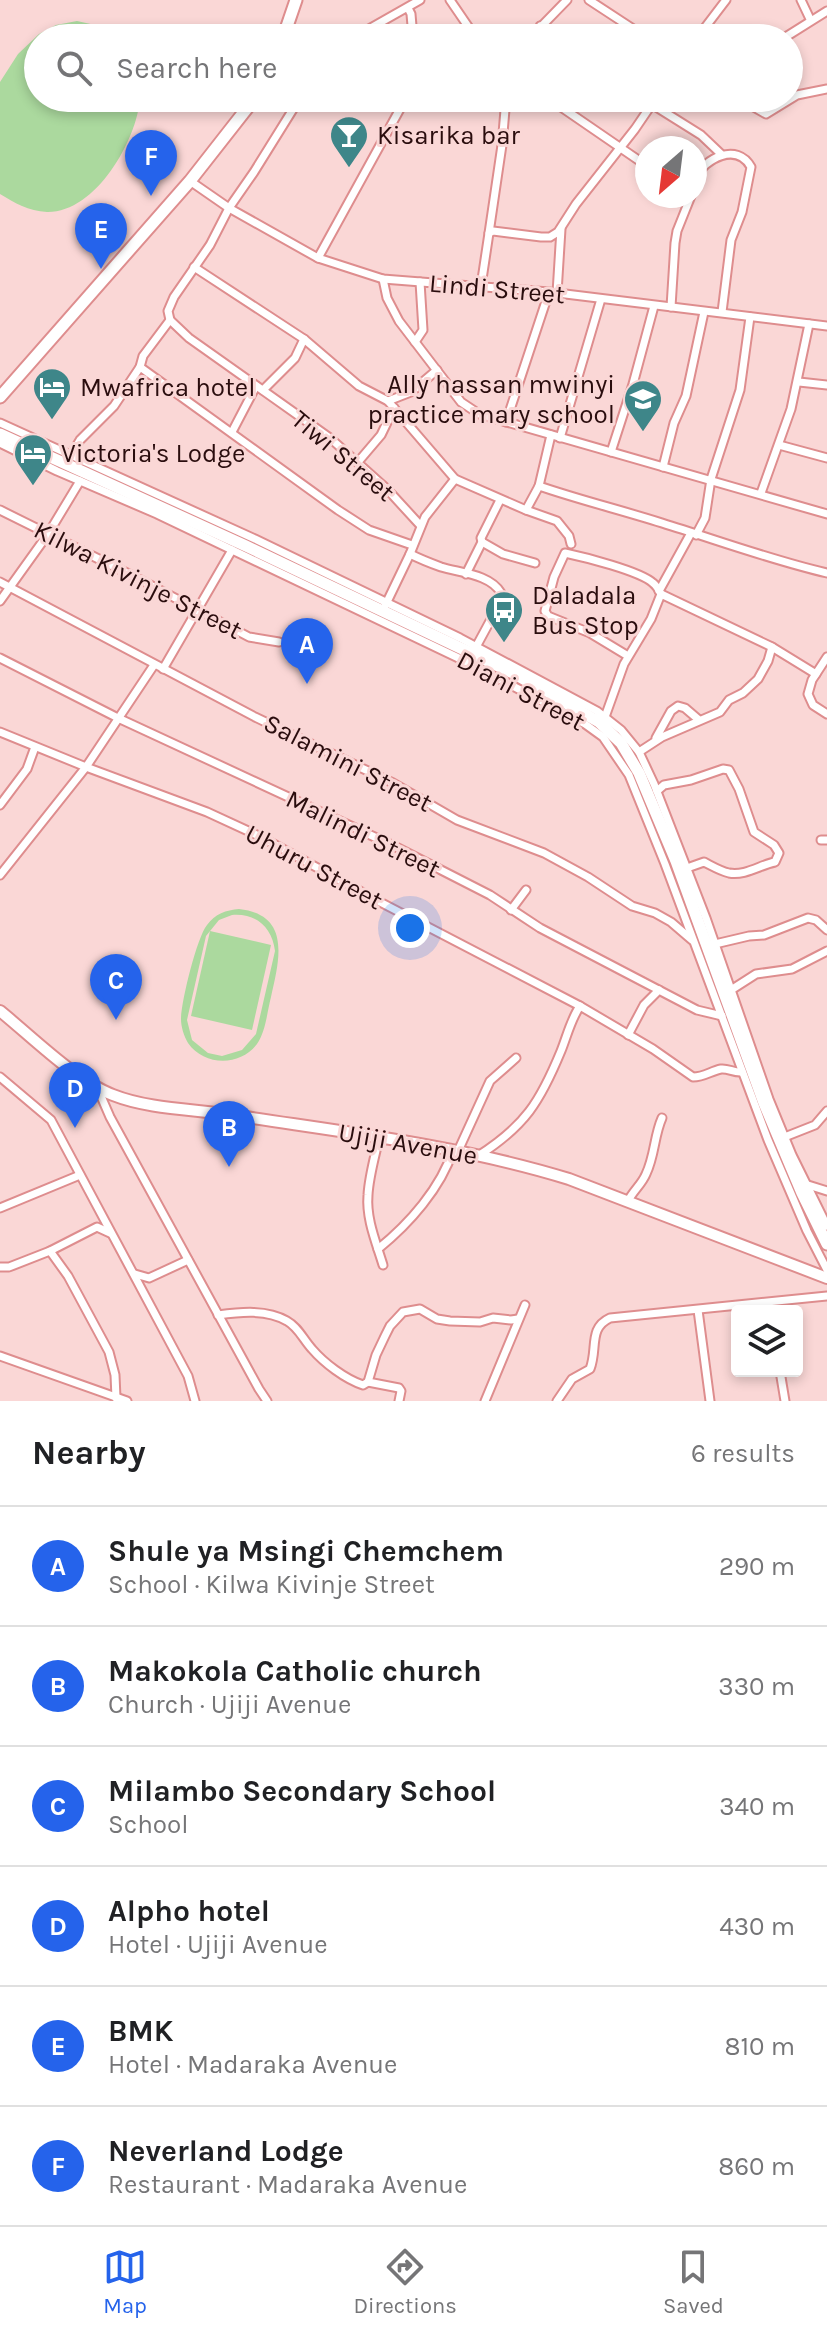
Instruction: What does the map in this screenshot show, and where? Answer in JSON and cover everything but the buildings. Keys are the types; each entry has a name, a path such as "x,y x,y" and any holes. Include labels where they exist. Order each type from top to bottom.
{"main road":[{"path":"288,24 296,0"},
{"path":"0,397 190,181 244,112"},
{"path":"0,434 68,460 385,607 602,718 639,773 782,1138 827,1244"},
{"name":"Ujiji Avenue","path":"0,1011 75,1072 115,1096 456,1151 540,1170 827,1278"}],"street":[{"path":"400,0 411,14 412,24"},
{"path":"378,24 420,0"},
{"path":"450,0 466,24"},
{"path":"542,24 567,0"},
{"path":"589,0 626,24"},
{"path":"708,24 726,0"},
{"path":"801,0 810,19"},
{"path":"803,24 827,11"},
{"path":"803,94 827,89"},
{"path":"0,423 68,460 80,440 114,406 140,367 143,356 170,320 170,305 291,112"},
{"path":"318,258 398,112"},
{"path":"481,286 505,112"},
{"path":"568,112 635,158"},
{"path":"489,233 550,237 561,229 576,204 647,112"},
{"path":"668,112 701,135 721,154"},
{"path":"707,163 721,154 731,154 744,159 751,167 742,212 731,240 722,312"},
{"name":"Lindi Street","path":"190,181 229,208 318,258 383,279 553,293 827,326"},
{"path":"671,307 673,257 677,231 686,208"},
{"path":"506,422 553,293 561,229"},
{"path":"194,267 304,339 359,386 388,401 455,479 500,500 554,519 562,524 571,544"},
{"path":"383,279 392,308 415,342 461,402 479,414 827,514"},
{"path":"415,342 423,330 420,282"},
{"path":"560,438 601,299"},
{"path":"611,452 654,306"},
{"path":"663,467 674,423 686,396 704,312"},
{"path":"602,718 628,656 651,619 660,592 705,518 711,479 740,390 750,317"},
{"name":"Tiwi Street","path":"170,320 189,338 330,438 387,489 420,525"},
{"path":"761,493 799,382 809,324"},
{"name":"Tiwi Street","path":"260,388 295,358 304,339"},
{"path":"140,367 355,521 383,536 412,545"},
{"path":"388,401 411,392 437,370"},
{"path":"799,382 827,385"},
{"path":"232,432 260,388"},
{"path":"358,462 381,435 394,408"},
{"path":"526,510 539,486 551,435"},
{"name":"Diani Street","path":"0,443 157,514 471,664 585,724 603,737 629,775 791,1196 827,1270"},
{"path":"779,445 827,458"},
{"path":"455,479 420,525 385,607 476,647 602,718 621,730 639,752 687,868 782,1138 827,1226"},
{"path":"0,601 48,534 80,481"},
{"path":"539,486 827,573"},
{"path":"466,574 500,500"},
{"name":"Kilwa Kivinje Street","path":"0,510 249,637 279,642"},
{"path":"482,542 503,554 535,563"},
{"path":"163,669 232,550"},
{"path":"628,656 590,633 548,616 546,605 565,553 653,582 660,592 797,660 816,674"},
{"path":"410,554 497,587 501,593 496,610 476,647"},
{"name":"Salamini Street","path":"0,582 154,665 393,783 457,820 544,853 632,906 671,922 694,942"},
{"path":"639,752 654,740 720,712 729,700 743,693 758,679 772,647"},
{"path":"827,657 808,689 809,700 827,714"},
{"name":"Malindi Street","path":"0,658 118,718 394,846 490,895 540,928 697,1010 722,1016"},
{"path":"0,875 86,767 154,665"},
{"path":"654,740 671,711 678,706 699,720"},
{"name":"Uhuru Street","path":"0,732 207,812 261,837 580,1006 693,1077 722,1069 742,1072"},
{"path":"0,805 27,769 35,747"},
{"path":"657,791 668,784 729,770 754,832 774,845 779,853 775,862 745,872 728,873 704,862 687,868"},
{"path":"511,910 526,890"},
{"path":"715,944 764,935 808,918 816,920 827,930"},
{"path":"731,990 756,974 792,969 827,951"},
{"path":"628,1035 644,1005 659,990"},
{"path":"478,1156 511,1132 537,1102 580,1006"},
{"path":"378,1249 418,1209 456,1151 490,1081 516,1058"},
{"path":"0,1077 51,1120 188,1376 195,1401"},
{"path":"97,1087 110,1117 267,1401"},
{"path":"782,1138 815,1125 827,1111"},
{"path":"628,1201 646,1174 662,1118"},
{"path":"379,1138 368,1193 371,1225 383,1265"},
{"path":"0,1208 80,1175"},
{"path":"808,1185 827,1191"},
{"path":"0,1267 9,1267 50,1251 97,1227 112,1234"},
{"path":"50,1251 68,1276 109,1352 115,1375 116,1398"},
{"path":"144,1293 149,1278 188,1260"},
{"path":"133,1274 149,1278"},
{"path":"557,1401 570,1380 590,1369 596,1329 605,1320 827,1296"},
{"path":"780,1305 781,1301"},
{"path":"485,1401 525,1305"},
{"path":"218,1315 248,1313 282,1318 298,1329 311,1348 359,1385 368,1382 381,1344 390,1326 403,1312 420,1309 437,1319 450,1321 518,1319"},
{"path":"698,1310 710,1401"},
{"path":"0,1356 127,1401"},
{"path":"781,1377 785,1401"},
{"path":"368,1382 399,1388 399,1401"}],"green space":[{"path":"77,21 90,24 61,24"},
{"path":"24,48 24,112 138,112 131,134 110,172 97,188 65,209 47,212 34,210 0,194 0,82"},
{"path":"239,909 256,913 275,930 277,969 260,1039 250,1052 222,1061 195,1051 185,1037 181,1019 190,970 203,932 217,915","holes":["241,915 261,923 270,935 275,951 256,1034 242,1050 222,1056 208,1053 192,1040 187,1020 206,936 219,920"]},
{"path":"210,931 271,945 252,1030 191,1016"}],"place":[{"name":"Kisarika bar","path":"349,169"},
{"name":"Neverland Lodge","path":"151,196"},
{"name":"BMK","path":"101,269"},
{"name":"Mwafrica hotel","path":"52,421"},
{"name":"Ally hassan mwinyi practice mary school","path":"643,433"},
{"name":"Victoria's Lodge","path":"33,487"},
{"name":"Daladala Bus Stop","path":"504,644"},
{"name":"Shule ya Msingi Chemchem","path":"307,684"},
{"name":"Milambo Secondary School","path":"116,1020"},
{"name":"Alpho hotel","path":"75,1128"},
{"name":"Makokola Catholic church","path":"229,1167"}]}
